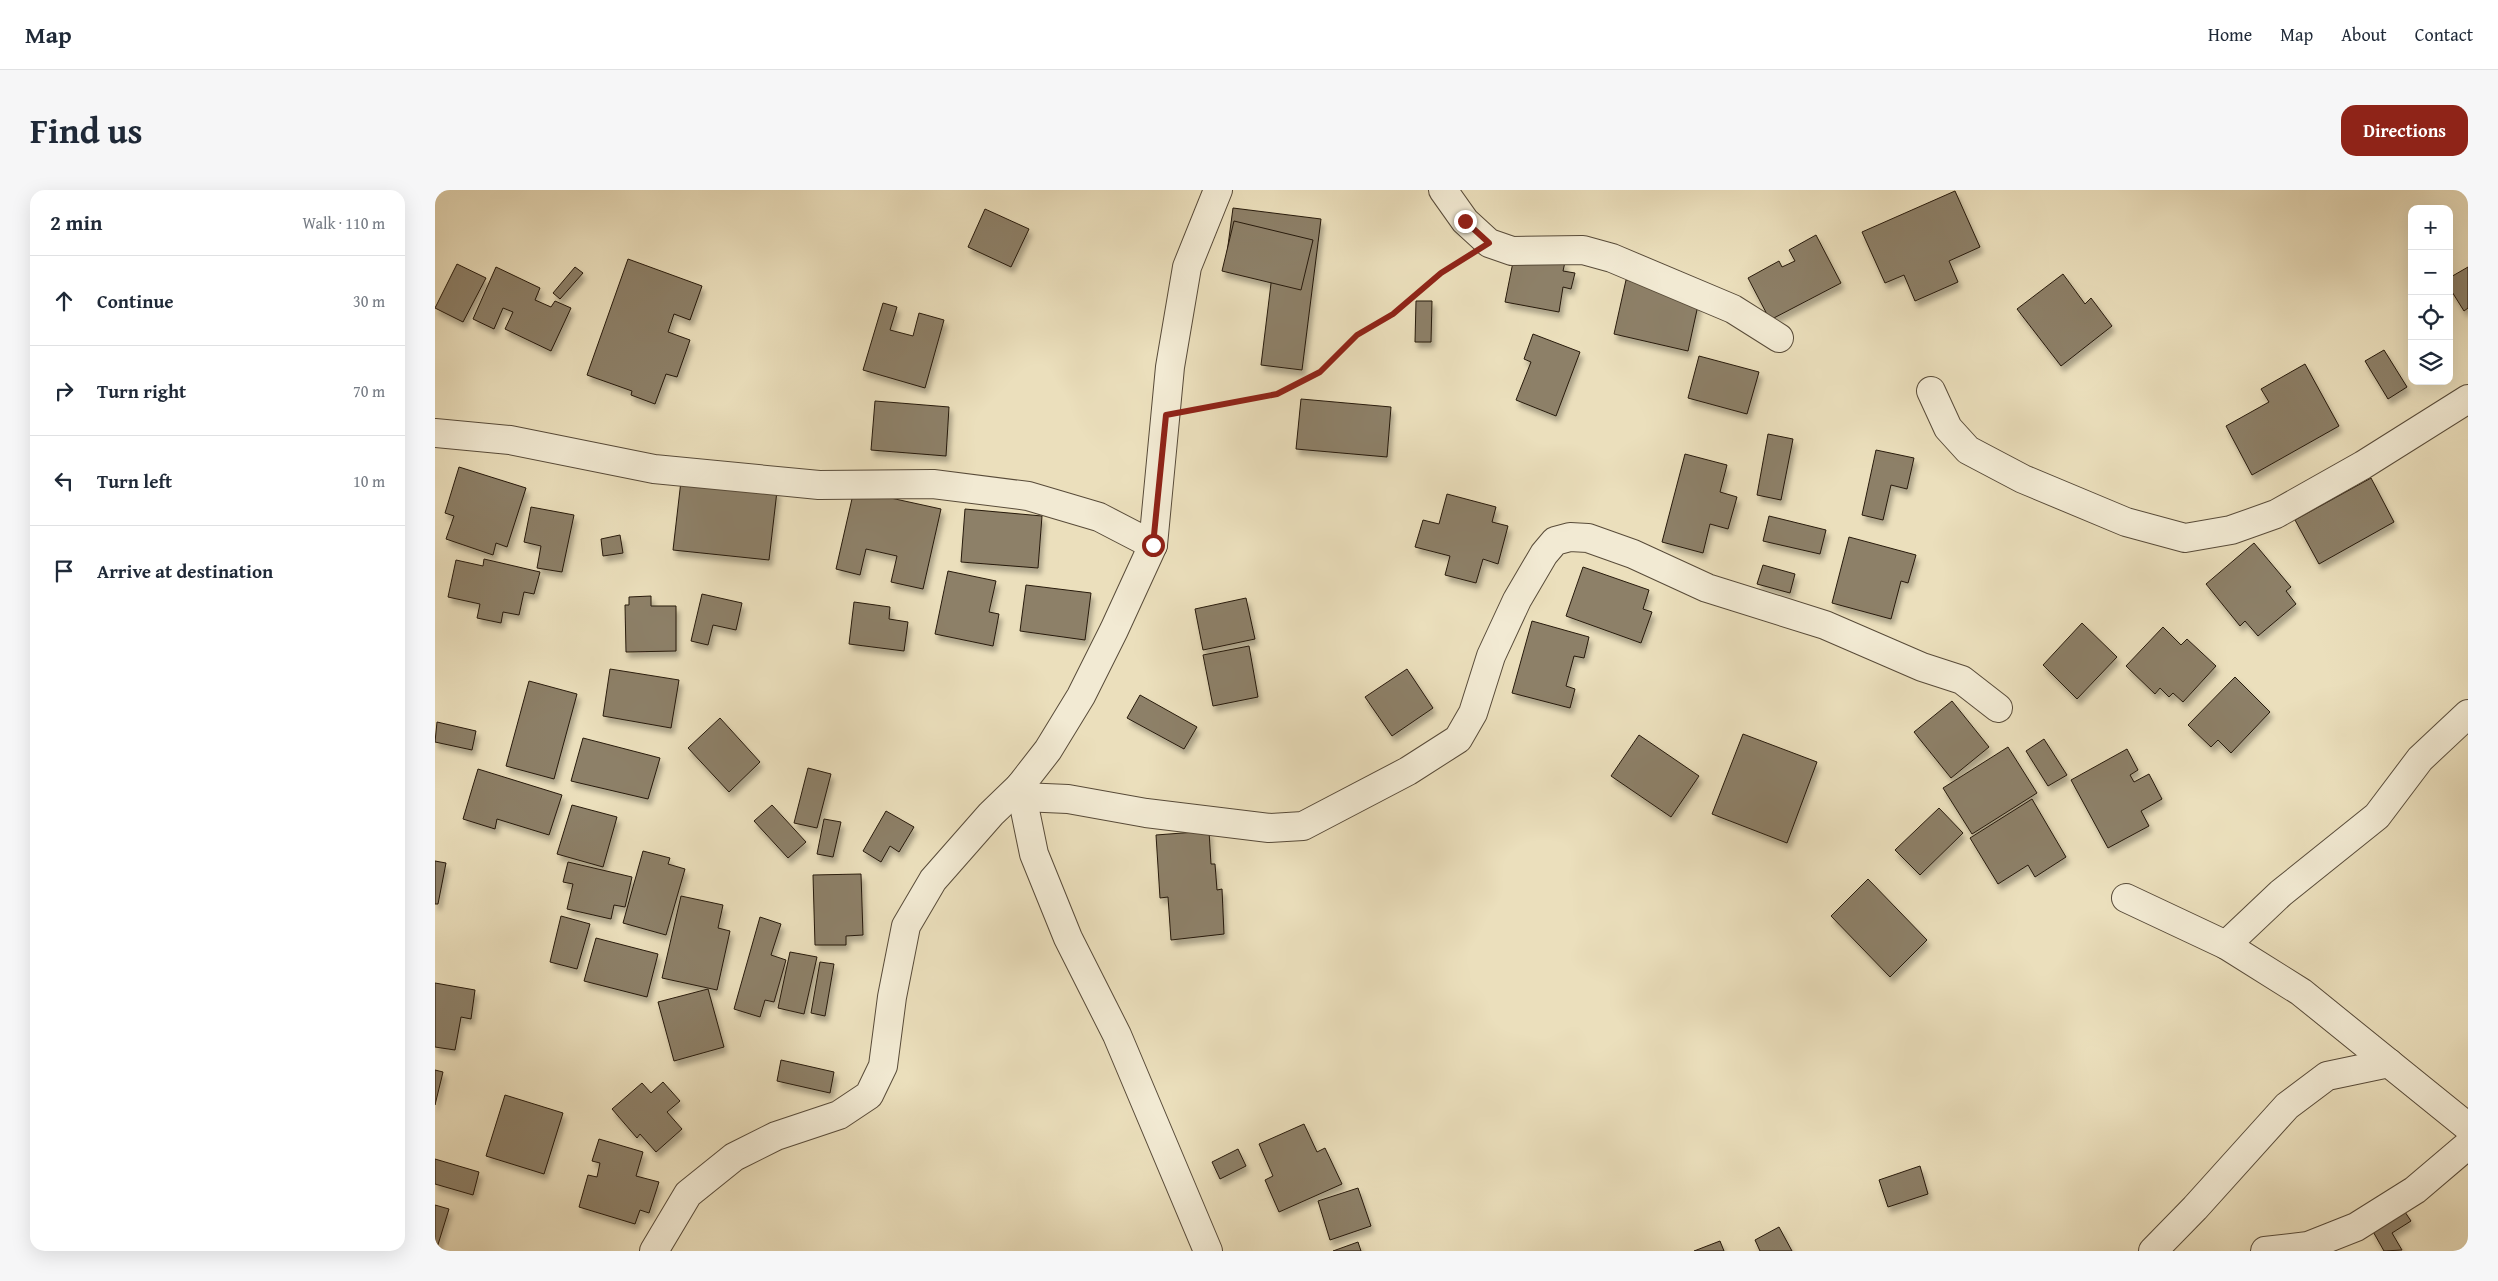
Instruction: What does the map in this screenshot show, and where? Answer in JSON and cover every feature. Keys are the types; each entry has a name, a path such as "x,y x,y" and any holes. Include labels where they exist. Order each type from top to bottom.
{"street":[{"path":"654,1251 688,1194 734,1157 776,1136 839,1114 869,1095 883,1066 891,997 905,926 933,880 991,814 1021,791 1048,750 1081,696 1153,545 1170,367 1187,267 1218,190"},
{"path":"1443,190 1465,221 1489,243 1511,251 1583,250 1612,258 1733,309 1779,338"},
{"path":"1931,391 1948,428 1968,450 2023,479 2126,522 2185,538 2231,530 2276,514 2363,464 2468,399"},
{"path":"435,432 511,440 654,469 819,485 933,484 1028,496 1099,517 1153,545"},
{"path":"1021,791 1146,813 1269,828 1303,826 1409,771 1458,740 1473,713 1491,656 1517,600 1544,554 1555,542 1570,537 1589,538 1633,554 1707,588 1825,625 1922,667 1962,680 1998,708"},
{"path":"2226,945 2281,893 2377,816 2420,759 2468,714"},
{"path":"1021,791 1034,854 1068,938 1117,1035 1207,1251"},
{"path":"2126,898 2226,945 2301,992 2468,1127"},
{"path":"2153,1251 2195,1208 2287,1106 2327,1076 2389,1063"},
{"path":"2265,1251 2308,1246 2356,1227 2415,1190 2468,1145"}],"path":[{"path":"1166,415 1277,394 1320,372 1357,335 1393,314 1441,273 1489,243"}],"building":[{"path":"1955,191 1980,247 1949,261 1958,282 1915,301 1904,275 1885,283 1862,232"},
{"path":"1233,208 1321,219 1302,370 1261,365 1274,259 1227,253"},
{"path":"985,209 1029,229 1011,267 968,247"},
{"path":"1234,221 1313,240 1301,290 1222,271"},
{"path":"1816,235 1841,283 1770,320 1748,278 1779,261 1782,267 1795,261 1789,250"},
{"path":"1515,252 1565,262 1563,271 1575,273 1571,289 1563,287 1559,312 1505,302"},
{"path":"628,259 702,286 690,320 674,314 668,332 690,340 677,377 666,374 655,404 631,395 632,391 587,375"},
{"path":"457,264 486,278 463,322 435,308"},
{"path":"496,267 540,288 535,300 551,307 555,301 571,308 551,351 505,329 513,312 503,308 494,329 473,319"},
{"path":"575,267 583,273 560,299 553,293"},
{"path":"2468,267 2468,308 2464,311 2453,293 2453,276"},
{"path":"2063,274 2085,304 2091,298 2112,326 2061,366 2017,309"},
{"path":"1626,280 1700,296 1688,351 1614,334"},
{"path":"1416,301 1432,301 1431,342 1415,342"},
{"path":"883,303 897,307 890,330 913,336 919,313 944,320 925,388 863,370"},
{"path":"1533,334 1580,352 1556,416 1516,400 1531,362 1524,359"},
{"path":"2384,350 2407,387 2388,399 2365,361"},
{"path":"1699,356 1759,372 1747,414 1688,398"},
{"path":"2305,364 2339,426 2252,475 2226,426 2269,402 2261,389"},
{"path":"1301,399 1391,407 1387,457 1296,449"},
{"path":"875,401 949,407 946,456 871,450"},
{"path":"1768,434 1793,439 1781,500 1757,495"},
{"path":"1876,450 1914,458 1907,489 1891,485 1883,520 1862,515"},
{"path":"1685,454 1727,465 1720,492 1737,497 1728,529 1710,524 1703,553 1662,542"},
{"path":"459,467 526,488 507,547 496,543 493,555 446,539 454,516 445,513"},
{"path":"2371,478 2394,522 2319,564 2295,520"},
{"path":"681,481 777,491 769,560 673,550"},
{"path":"854,490 941,509 923,589 891,582 897,556 866,549 860,575 836,569"},
{"path":"1447,494 1496,507 1492,522 1508,526 1498,564 1483,559 1476,583 1445,575 1450,556 1415,547 1423,520 1439,524"},
{"path":"531,507 574,515 562,572 537,568 541,546 524,542"},
{"path":"965,509 1042,516 1038,568 961,562"},
{"path":"1769,516 1826,530 1820,554 1763,541"},
{"path":"620,535 623,553 603,556 601,539"},
{"path":"1849,537 1916,555 1908,583 1901,581 1891,619 1832,603"},
{"path":"2254,543 2291,587 2286,591 2296,604 2258,636 2245,621 2240,626 2206,584"},
{"path":"484,559 540,572 534,594 524,592 519,615 503,612 501,623 477,618 480,604 448,597 456,560 483,566"},
{"path":"1763,565 1795,574 1790,593 1757,584"},
{"path":"1583,567 1649,590 1643,609 1652,612 1641,643 1566,616"},
{"path":"948,571 996,581 989,612 999,614 993,646 935,634"},
{"path":"1026,585 1091,593 1085,640 1020,631"},
{"path":"702,594 742,603 736,630 713,625 708,645 691,641"},
{"path":"651,596 651,606 676,606 676,651 626,652 625,605 629,605 629,597"},
{"path":"1246,598 1255,639 1203,650 1195,609"},
{"path":"854,602 890,607 889,619 908,622 904,651 849,644"},
{"path":"1532,621 1589,637 1584,658 1574,656 1566,686 1575,689 1570,708 1512,693"},
{"path":"2082,623 2117,657 2077,699 2043,665"},
{"path":"2163,627 2181,645 2187,639 2216,666 2183,702 2173,693 2169,697 2160,688 2155,694 2126,666"},
{"path":"1249,646 1258,697 1213,706 1203,655"},
{"path":"610,669 679,680 671,728 603,716"},
{"path":"1407,669 1433,708 1392,736 1365,697"},
{"path":"2235,677 2270,712 2231,753 2218,740 2211,747 2188,725"},
{"path":"529,681 577,694 554,779 506,766"},
{"path":"1140,695 1197,727 1184,749 1127,718"},
{"path":"1952,701 1989,747 1951,778 1914,732"},
{"path":"720,718 760,762 729,792 688,748"},
{"path":"437,722 476,731 472,750 435,742"},
{"path":"1743,734 1817,762 1787,843 1712,814"},
{"path":"1639,735 1699,776 1671,817 1611,776"},
{"path":"583,738 660,758 648,799 571,781"},
{"path":"2044,739 2067,775 2048,786 2026,751"},
{"path":"2008,747 2037,793 1972,834 1943,788"},
{"path":"2127,749 2138,770 2130,775 2134,782 2149,774 2162,799 2141,811 2149,826 2108,848 2071,780"},
{"path":"808,768 831,774 817,828 794,823"},
{"path":"478,769 562,795 549,835 497,819 495,829 463,819"},
{"path":"2032,799 2066,857 2035,877 2028,865 1998,884 1970,838"},
{"path":"572,805 617,817 603,867 557,854"},
{"path":"772,805 806,842 788,858 754,821"},
{"path":"1939,808 1963,833 1920,875 1895,850"},
{"path":"886,811 914,827 899,852 890,846 881,862 863,851"},
{"path":"824,819 841,822 833,857 817,854"},
{"path":"1209,831 1211,864 1215,864 1217,890 1222,889 1224,934 1171,940 1168,897 1160,898 1156,835"},
{"path":"643,851 670,858 668,864 685,869 666,935 623,923"},
{"path":"435,861 446,863 438,904 435,904"},
{"path":"568,862 632,877 625,907 614,905 611,919 567,909 573,884 563,882"},
{"path":"861,874 863,935 846,936 846,945 815,945 813,875"},
{"path":"1868,879 1927,940 1890,977 1831,916"},
{"path":"681,896 723,905 718,928 730,931 717,990 662,978"},
{"path":"561,916 590,924 577,969 550,962"},
{"path":"760,917 781,924 771,955 786,960 774,1002 765,1000 760,1017 734,1009"},
{"path":"596,938 658,954 647,997 584,981"},
{"path":"790,952 817,957 804,1014 778,1008"},
{"path":"820,962 834,964 825,1016 811,1013"},
{"path":"435,983 475,990 471,1019 461,1017 455,1050 435,1047"},
{"path":"708,989 724,1047 674,1061 658,1002"},
{"path":"781,1060 834,1072 830,1093 777,1081"},
{"path":"435,1070 443,1072 435,1105"},
{"path":"663,1082 680,1101 667,1112 682,1129 656,1152 640,1134 637,1138 612,1109 642,1083 651,1093"},
{"path":"505,1095 563,1113 544,1174 486,1156"},
{"path":"1304,1124 1317,1152 1325,1148 1342,1184 1279,1212 1265,1180 1273,1176 1259,1144"},
{"path":"599,1139 643,1152 636,1176 659,1182 649,1213 640,1210 635,1224 579,1207 588,1175 597,1177 600,1163 592,1161"},
{"path":"1238,1149 1246,1166 1220,1179 1212,1162"},
{"path":"435,1159 479,1172 473,1195 435,1184"},
{"path":"1920,1166 1928,1194 1888,1207 1879,1180"},
{"path":"1358,1188 1371,1226 1330,1240 1318,1201"},
{"path":"435,1205 449,1209 436,1251 435,1251"},
{"path":"2403,1209 2411,1221 2392,1233 2402,1250 2384,1251 2371,1228"},
{"path":"1779,1227 1792,1251 1760,1251 1755,1240"},
{"path":"1720,1241 1724,1251 1694,1251"},
{"path":"1358,1242 1361,1251 1333,1251"}],"route":[{"path":"1153,545 1166,415 1277,394 1320,372 1357,335 1393,314 1441,273 1489,243 1465,221"}]}
